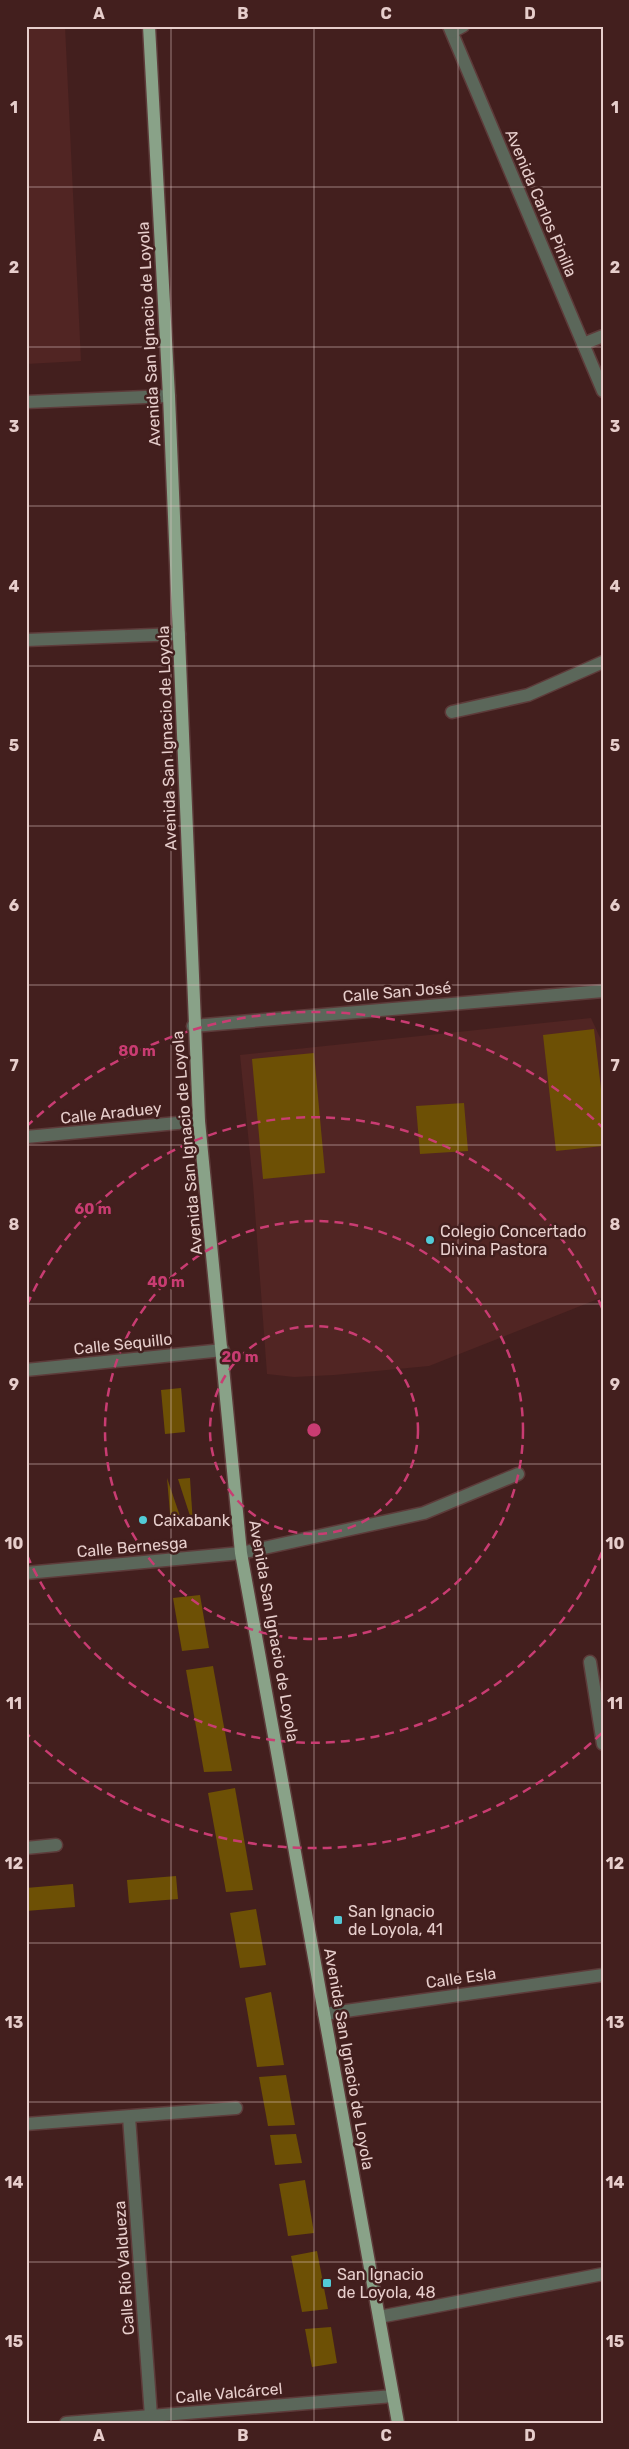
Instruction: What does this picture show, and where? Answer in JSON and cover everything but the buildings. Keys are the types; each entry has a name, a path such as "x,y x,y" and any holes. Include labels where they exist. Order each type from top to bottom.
{"main road":[{"name":"Avenida San Ignacio de Loyola","path":"149,26 169,396 199,1120 223,1350 241,1553 398,2423"}],"street":[{"name":"Avenida Carlos Pinilla","path":"455,28 603,391"},
{"path":"583,344 603,336"},
{"path":"26,402 169,396"},
{"path":"26,640 179,634"},
{"path":"452,712 528,695 603,662"},
{"name":"Calle San José","path":"194,1026 603,991"},
{"name":"Calle Araduey","path":"26,1138 199,1120"},
{"name":"Calle Sequillo","path":"26,1370 223,1350"},
{"name":"Calle Bernesga","path":"26,1573 241,1553 424,1513 518,1474"},
{"path":"590,1662 603,1744"},
{"path":"26,1848 56,1845"},
{"name":"Calle Esla","path":"324,2014 603,1975"},
{"path":"26,2124 236,2108"},
{"name":"Calle Río Valdueza","path":"129,2117 151,2416"},
{"path":"379,2317 603,2274"},
{"name":"Calle Valcárcel","path":"66,2423 393,2396"}],"shaded area":[{"path":"26,26 65,26 81,361 26,364"},
{"name":"Colegio Concertado Divina Pastora","path":"591,1018 603,1044 603,1297 429,1366 294,1377 267,1374 253,1184 240,1055"},
{"path":"594,1029 603,1106 603,1146 556,1151 543,1035"},
{"path":"314,1053 325,1173 263,1179 252,1059"},
{"path":"464,1103 468,1151 420,1154 416,1106"},
{"path":"181,1388 185,1432 165,1434 161,1390"},
{"path":"167,1478 183,1525 171,1525"},
{"path":"190,1478 193,1525 178,1479"},
{"path":"200,1595 209,1648 182,1651 173,1598"},
{"path":"213,1666 232,1771 204,1772 186,1670"},
{"path":"235,1788 253,1890 226,1892 208,1793"},
{"path":"176,1876 178,1899 129,1903 127,1880"},
{"path":"73,1884 75,1907 26,1911 26,1888"},
{"path":"256,1909 266,1965 240,1968 230,1913"},
{"path":"271,1992 284,2065 257,2067 245,1998"},
{"path":"286,2075 295,2125 268,2126 259,2077"},
{"path":"296,2134 302,2163 275,2165 270,2135"},
{"path":"305,2180 314,2233 288,2236 279,2184"},
{"path":"317,2251 328,2309 302,2312 291,2256"},
{"path":"331,2327 337,2363 312,2367 305,2329"}],"place":[{"name":"Colegio Concertado Divina Pastora","path":"430,1240"},
{"name":"Caixabank","path":"143,1520"},
{"name":"San Ignacio de Loyola, 41","path":"338,1920"},
{"name":"San Ignacio de Loyola, 48","path":"327,2283"}]}
